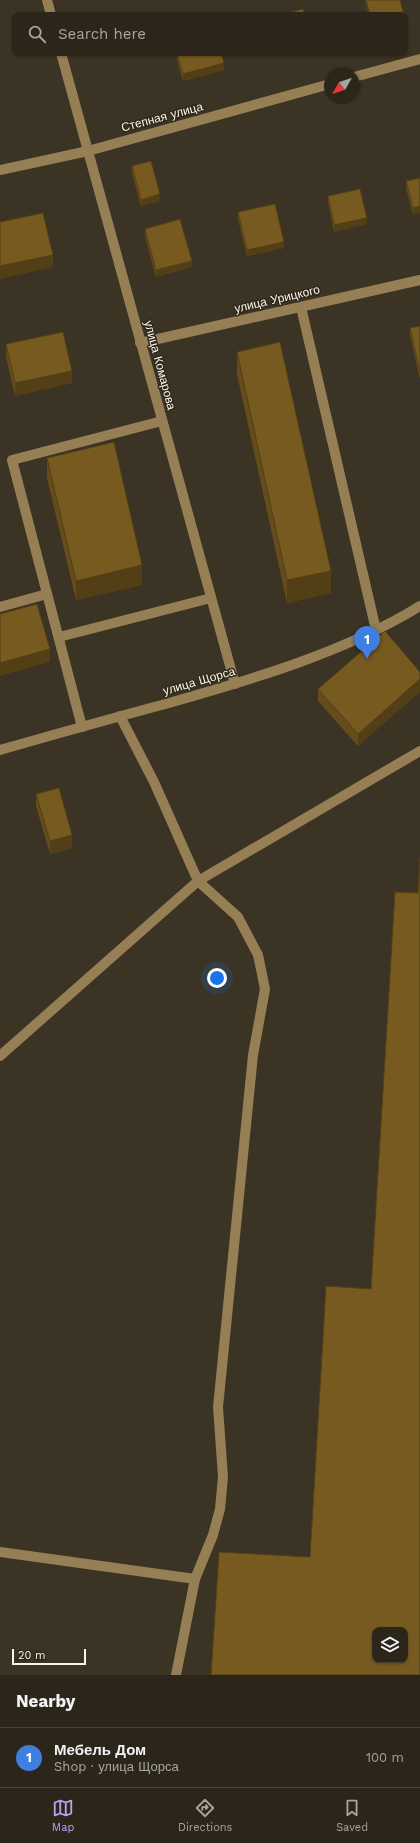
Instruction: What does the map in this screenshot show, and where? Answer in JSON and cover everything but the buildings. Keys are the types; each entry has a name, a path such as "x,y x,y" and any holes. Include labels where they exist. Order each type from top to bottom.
{"street":[{"path":"47,0 50,12"},
{"name":"улица Комарова","path":"62,56 235,684"},
{"path":"360,75 420,59"},
{"name":"Степная улица","path":"0,170 88,151 324,86"},
{"name":"улица Урицкого","path":"140,343 420,280"},
{"path":"301,307 376,630"},
{"path":"82,727 12,460 162,421"},
{"path":"0,607 47,594"},
{"path":"59,637 211,598"},
{"name":"улица Щорса","path":"0,750 235,684 315,657 399,619 420,606"},
{"path":"120,716 154,782 198,881 238,916 258,955 265,990 252,1055 218,1407 223,1477 220,1509 214,1535 195,1579 176,1675"},
{"path":"0,1056 198,881 420,751"},
{"path":"0,1552 195,1579"}],"place":[{"name":"Мебель Дом","path":"367,659"}]}
